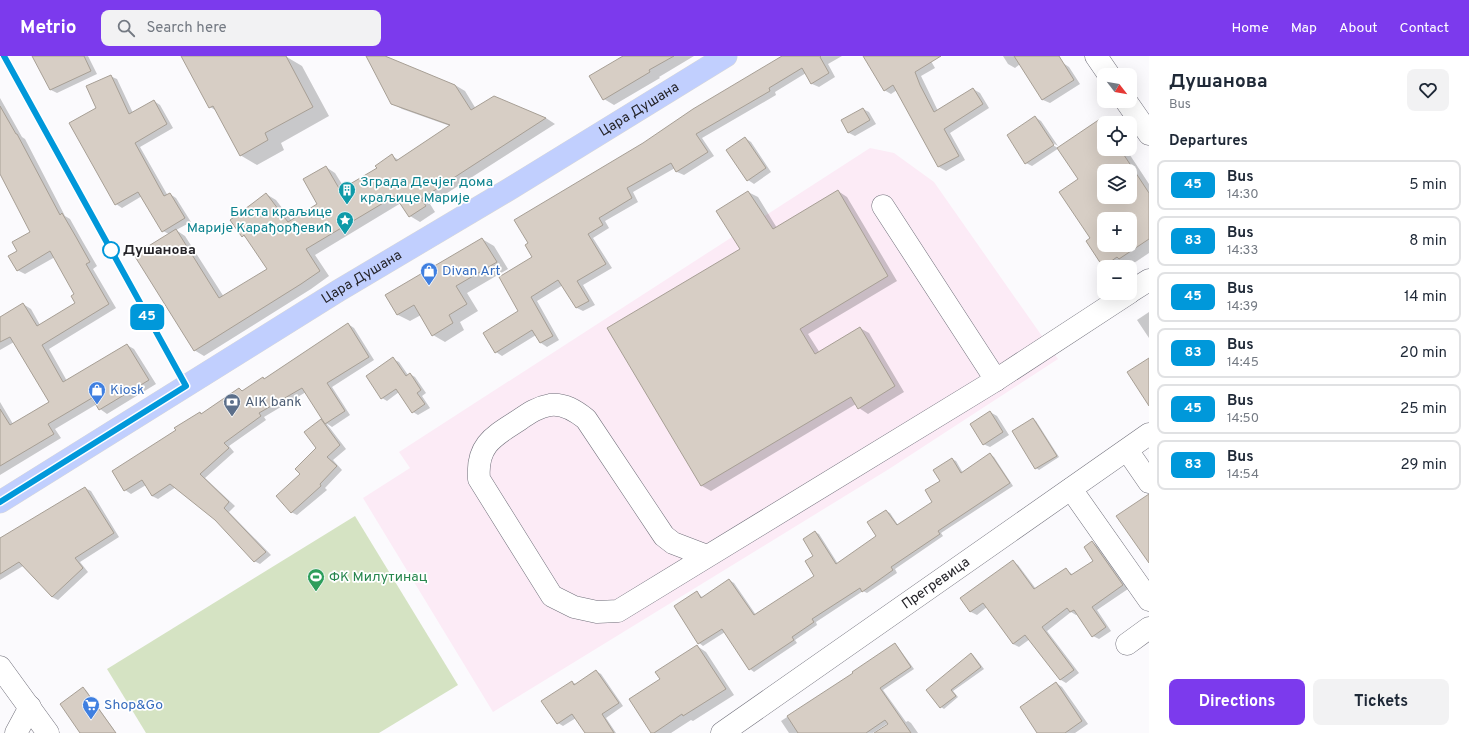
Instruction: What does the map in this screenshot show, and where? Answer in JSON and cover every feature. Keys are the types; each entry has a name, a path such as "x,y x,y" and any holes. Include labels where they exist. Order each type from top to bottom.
{"main road":[{"name":"Цара Душана","path":"0,502 338,291 508,190 726,56"}],"street":[{"path":"1096,56 1104,68"},
{"path":"1131,108 1149,134"},
{"path":"883,206 996,380"},
{"path":"1137,288 1149,280"},
{"path":"707,556 673,543 664,536 586,419 577,412 565,406 551,405 537,408 492,438 484,448 478,468 479,479 552,596 574,607 597,612 618,612 996,380 1118,300"},
{"name":"Прегревица","path":"722,733 1149,434"},
{"path":"1127,450 1149,482"},
{"path":"1071,489 1149,600"},
{"path":"1127,644 1149,628"},
{"path":"0,667 48,733"},
{"path":"16,733 30,707"}],"shaded area":[{"path":"870,148 894,153 934,182 1058,359 889,469 493,712 363,498 410,468 399,452"}],"green space":[{"name":"ФК Милутинац","path":"355,516 458,685 379,733 146,733 107,669"}],"building":[{"path":"32,56 84,56 91,71 50,90"},
{"path":"181,56 286,56 313,107 265,133 268,140 240,156 213,106 209,108"},
{"path":"366,56 385,56 455,85 471,110 494,96 546,118 421,199 426,206 409,217 395,196 306,249 320,271 194,351 134,255 176,229 219,298 267,269 244,235 242,237 230,220 266,193 288,222 317,204 303,179 326,166 340,190 377,168 375,166 392,154 396,161 450,125 391,104"},
{"path":"623,56 674,56 649,70 650,72 603,100 589,76"},
{"path":"782,56 821,56 820,57 829,73 811,84 802,68 769,88 770,91 696,134 708,152 676,172 671,163 627,188 632,198 599,218 603,225 588,234 606,264 577,281 589,301 576,308 558,280 531,297 553,336 540,343 532,330 495,353 483,333 518,311 499,277 532,257 525,245 528,243 514,220 643,143 693,109"},
{"path":"863,56 941,56 915,72 934,112 973,88 983,104 944,129 959,156 938,167 893,85 884,91"},
{"path":"1014,56 1059,56 1074,80 1042,100"},
{"path":"111,75 129,114 154,100 167,124 135,143 164,196 170,193 185,218 162,232 138,192 115,205 69,123 96,108 86,86"},
{"path":"0,106 17,134 60,215 62,213 90,262 86,264 109,304 42,345 63,382 127,344 149,380 99,410 92,398 48,424 54,434 0,466 0,409 10,425 49,402 10,337 0,342 0,317 23,303 37,326 75,303 71,296 74,294 50,251 17,271 8,256 17,251 12,242 30,232 0,174"},
{"path":"863,108 870,120 848,133 841,120"},
{"path":"1035,116 1054,145 1025,164 1007,135"},
{"path":"1097,121 1097,156 1125,156 1130,164 1097,164 1097,204 1137,204 1137,175 1149,193 1149,239 1137,247 1137,212 1097,212 1097,252 1130,252 1119,259 1117,257 1113,260 1098,260 1086,241 1090,238 1059,192 1078,179 1057,148"},
{"path":"745,137 766,168 747,181 726,150"},
{"path":"838,190 888,276 800,329 815,354 860,327 895,386 858,409 851,397 701,486 607,328 740,249 716,211 748,191 773,229"},
{"path":"482,238 497,262 456,286 467,304 449,315 453,323 432,336 414,305 397,315 385,295"},
{"path":"348,323 369,357 327,383 345,411 325,424 302,388 259,413 261,416 224,443 229,448 200,474 229,502 224,508 266,552 254,562 215,520 170,484 152,496 142,480 124,491 112,471 176,430 174,428 200,412 201,414 239,388 242,391 263,377 264,379"},
{"path":"393,357 406,376 410,373 421,390 417,393 425,404 412,413 396,389 381,399 366,376"},
{"path":"1149,358 1149,406 1127,372"},
{"path":"990,411 1003,432 983,445 970,424"},
{"path":"1033,418 1057,456 1035,469 1012,431"},
{"path":"321,419 340,445 327,457 337,466 320,484 321,486 291,513 276,496 300,474 295,469 316,448 304,432"},
{"path":"990,453 1010,483 938,531 940,534 891,567 893,570 862,592 860,588 812,619 814,622 792,637 794,640 749,670 722,629 698,644 674,606 697,591 701,598 729,579 754,615 814,576 805,561 813,556 803,539 815,531 836,564 876,536 867,522 886,510 897,525 932,502 925,490 940,481 933,470 952,458 961,473"},
{"path":"85,487 114,533 75,558 83,568 52,597 19,562 0,574 0,538"},
{"path":"1149,494 1149,563 1116,516"},
{"path":"1092,541 1123,585 1092,607 1106,627 1092,637 1074,610 1070,612 1067,608 1042,627 1074,670 1060,680 1025,635 1013,644 983,603 970,612 960,598 1013,560 1034,589 1066,568 1071,575 1093,561 1084,547"},
{"path":"895,643 911,667 880,688 911,733 874,733 888,724 885,720 866,733 798,733 787,716 853,673 852,672"},
{"path":"697,645 726,689 683,716 682,714 654,733 651,733 629,699 660,679 655,672"},
{"path":"971,653 981,667 951,690 956,696 940,708 926,690"},
{"path":"596,670 619,703 602,714 614,733 585,733 572,714 557,724 541,701 572,681 574,685"},
{"path":"1056,682 1082,721 1065,733 1037,733 1020,707"},
{"path":"83,687 116,733 80,733 60,704"}],"bus line":[{"name":"45","path":"0,502 186,386 4,56"}],"place":[{"name":"Зграда Дечјег дома краљице Марије","path":"347,205"},
{"name":"Биста краљице Марије Карађорђевић","path":"345,235"},
{"name":"Душанова","path":"111,250"},
{"name":"Divan Art","path":"429,286"},
{"name":"Kiosk","path":"97,405"},
{"name":"AIK bank","path":"232,417"},
{"name":"ФК Милутинац","path":"316,592"},
{"name":"Shop&Go","path":"91,720"}]}
